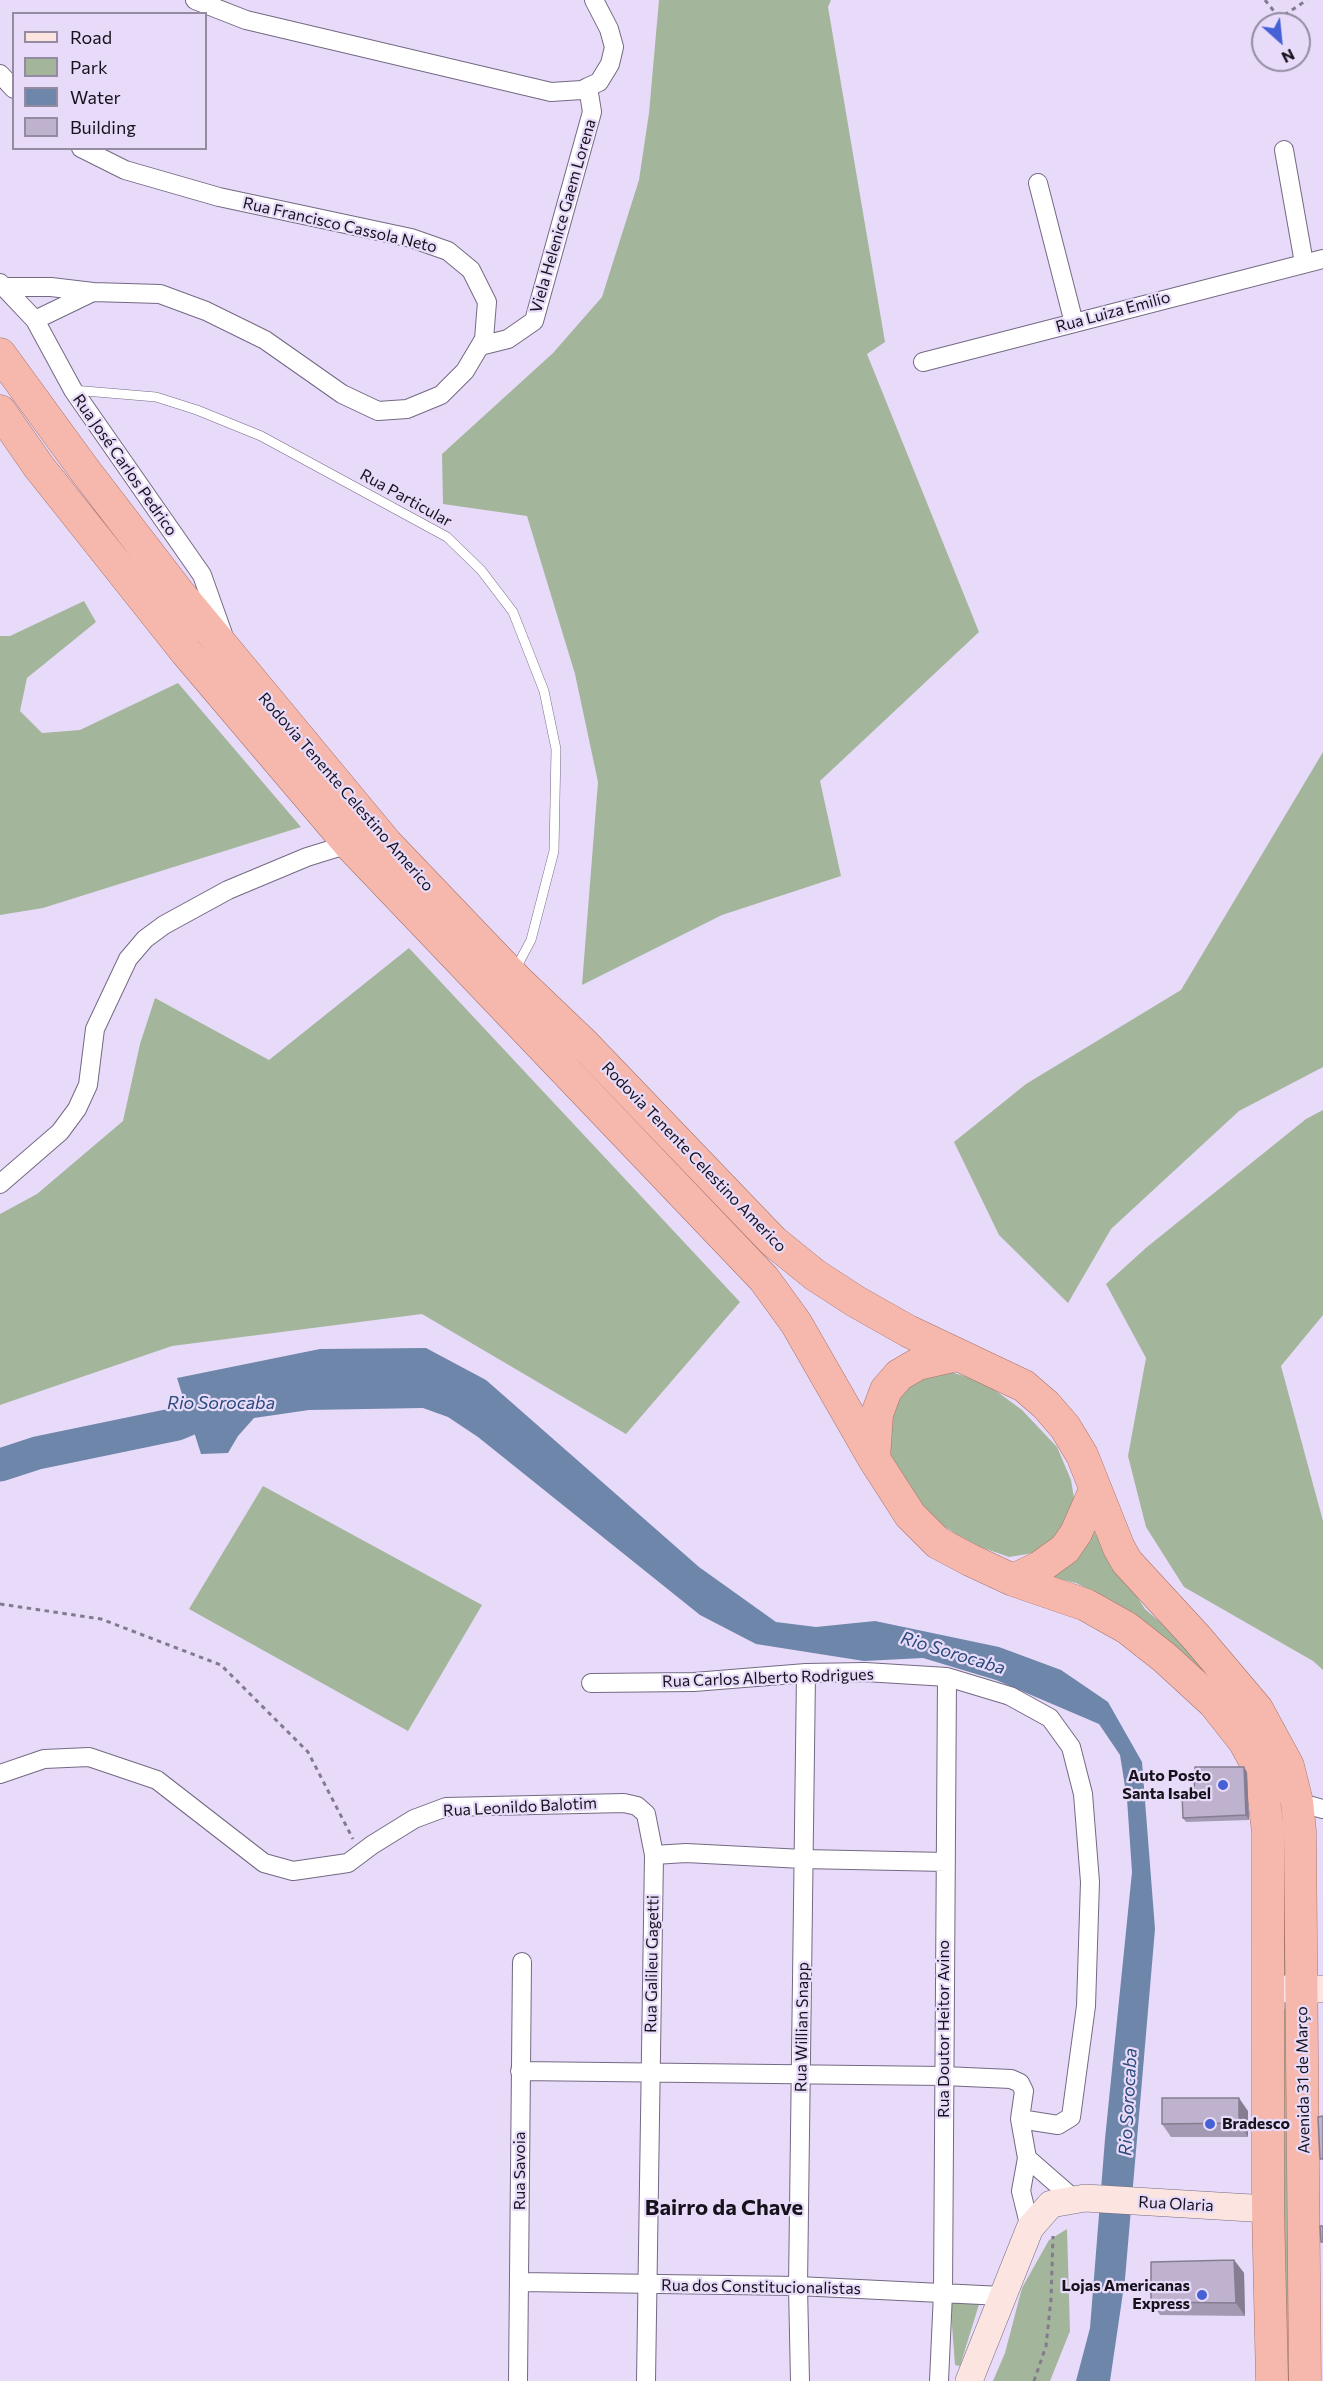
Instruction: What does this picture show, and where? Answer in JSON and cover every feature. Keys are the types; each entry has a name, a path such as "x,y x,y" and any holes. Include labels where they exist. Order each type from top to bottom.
{"highway":[{"name":"Rodovia Tenente Celestino Americo","path":"0,354 110,503 231,659 387,844 512,975 584,1044 773,1241 815,1275 855,1301 958,1355 1024,1386 1046,1405 1065,1427 1082,1455 1119,1548 1127,1562 1197,1638 1257,1709 1310,1805 1300,1831 1312,1989"},
{"name":"Rodovia Tenente Celestino Americo","path":"0,411 39,467 186,652 349,844 764,1279 796,1323 874,1459 910,1515 938,1543 1013,1580 1086,1605 1127,1628 1166,1658 1214,1703 1244,1741 1257,1765 1263,1791 1268,1832 1269,1989"},
{"path":"874,1459 877,1414 886,1390 899,1376 918,1364 958,1355"},
{"path":"1013,1580 1040,1567 1065,1549 1076,1533 1095,1490"},
{"name":"Avenida 31 de Março","path":"1268,2209 1269,1989"},
{"name":"Avenida 31 de Março","path":"1305,2381 1304,2171 1312,1989"},
{"path":"1268,2209 1272,2381"}],"main road":[{"path":"1269,1989 1312,1989"},
{"path":"969,2381 1030,2228 1070,2200"},
{"name":"Rua Olaria","path":"1070,2200 1268,2209"}],"street":[{"path":"195,0 246,20 551,92 582,90 599,82 610,64 614,47 609,29 594,0"},
{"path":"0,74 12,87"},
{"name":"Viela Helenice Gaem Lorena","path":"480,346 508,339 534,321 592,112 588,87"},
{"name":"Rua Francisco Cassola Neto","path":"3,285 93,292 160,294 207,311 265,340 342,394 378,411 406,409 441,395 465,371 484,339 487,302 471,270 448,251 411,238 219,197 125,170 85,150"},
{"path":"1284,150 1304,263"},
{"path":"1038,183 1074,322"},
{"name":"Rua Luiza Emilio","path":"922,362 1323,259"},
{"name":"Rua José Carlos Pedrico","path":"3,285 35,320 73,390 202,575 231,659"},
{"name":"Rua Francisco Cassola Neto","path":"35,320 93,292"},
{"path":"0,1184 60,1131 77,1109 88,1085 95,1029 128,959 145,939 164,925 228,891 307,857 349,844"},
{"name":"Rua Carlos Alberto Rodrigues","path":"591,1683 694,1682 806,1673 865,1672 947,1677 1010,1696 1050,1718 1071,1747 1083,1794 1090,1882 1086,1994 1071,2117 1058,2125 1020,2119"},
{"name":"Rua Willian Snapp","path":"800,2381 798,2286 806,1673"},
{"name":"Rua Doutor Heitor Avino","path":"939,2381 943,2293 947,1677"},
{"name":"Rua Leonildo Balotim","path":"0,1774 44,1759 89,1757 157,1780 264,1863 293,1871 348,1863 414,1819 446,1807 624,1803 637,1806 646,1814 654,1855"},
{"path":"654,1855 686,1853 804,1859 946,1862"},
{"name":"Rua Galileu Gagetti","path":"646,2381 654,1855"},
{"name":"Rua Savoia","path":"518,2381 522,1962"},
{"path":"520,2071 944,2076 1011,2079 1020,2083 1024,2091 1020,2119 1027,2158 1021,2191 1030,2228"},
{"path":"1027,2158 1070,2200"},
{"name":"Rua dos Constitucionalistas","path":"519,2282 798,2286 1002,2296"}],"lane":[{"name":"Rua Particular","path":"73,390 156,398 197,410 261,436 447,537 481,570 513,612 544,691 556,749 554,851 531,940 512,975"}],"path":[{"path":"1265,0 1277,15 1283,16 1307,0"},
{"path":"0,1604 101,1619 221,1665 308,1752 360,1854"},
{"path":"1034,2381 1046,2346 1053,2249 1070,2200"}],"green space":[{"path":"659,0 831,0 828,7 885,342 867,354 979,632 820,781 841,876 722,915 582,985 598,782 575,674 527,516 443,504 442,454 553,353 602,297 639,180 649,113"},
{"path":"84,601 96,622 27,678 20,711 42,733 80,730 178,683 301,827 43,908 0,915 0,636 10,636"},
{"path":"1323,752 1323,1067 1239,1111 1111,1229 1068,1303 999,1235 954,1142 1026,1084 1181,990"},
{"path":"409,948 740,1302 626,1434 422,1314 172,1346 0,1405 0,1214 37,1194 123,1121 140,1044 155,998 269,1060"},
{"path":"1323,1110 1323,1315 1281,1366 1323,1521 1323,1670 1313,1661 1184,1587 1146,1527 1128,1456 1146,1358 1106,1284 1147,1247 1306,1119"},
{"path":"941,1369 984,1382 1022,1410 1057,1447 1071,1480 1075,1504 1058,1538 1034,1553 1009,1557 969,1543 926,1514 887,1453 886,1408 903,1386"},
{"path":"263,1486 482,1605 408,1731 189,1609"},
{"path":"1093,1530 1145,1609 1197,1654 1284,1775 1292,1978 1276,1979 1277,1811 1153,1633 1109,1599 1076,1583 1042,1575"},
{"path":"1289,2008 1296,2366 1287,2381 1284,2376 1283,2009"},
{"path":"1067,2229 1070,2331 1050,2381 993,2381 1005,2353 1022,2288 1049,2240"},
{"path":"950,2299 980,2301 960,2366 955,2365"}],"water":[{"name":"Rio Sorocaba","path":"426,1348 486,1380 699,1567 776,1622 816,1627 875,1621 999,1647 1061,1670 1108,1702 1142,1762 1155,1929 1125,2279 1110,2381 1076,2381 1090,2328 1105,2139 1132,1872 1127,1799 1120,1755 1099,1724 996,1680 923,1658 864,1661 756,1644 700,1615 478,1437 448,1417 423,1408 309,1410 254,1418 238,1436 228,1453 201,1454 177,1378 320,1349"}],"building":[{"name":"Auto Posto Santa Isabel","path":"1195,1767 1244,1767 1246,1815 1183,1818 1182,1794 1194,1794"},
{"path":"1162,2098 1239,2098 1239,2123 1162,2124"},
{"path":"1323,2116 1323,2159 1320,2159 1318,2117"},
{"path":"1320,2226 1323,2226 1323,2242 1321,2242"},
{"name":"Lojas Americanas Express","path":"1234,2260 1236,2303 1151,2302 1151,2262"}],"waterway":[{"name":"Rio Sorocaba","path":"0,1465 37,1453 177,1424 232,1401"}],"place":[{"name":"Auto Posto Santa Isabel","path":"1223,1785"},
{"name":"Bradesco","path":"1210,2124"},
{"name":"Lojas Americanas Express","path":"1202,2295"}],"district":[{"name":"Bairro da Chave","path":"724,2208"}]}
